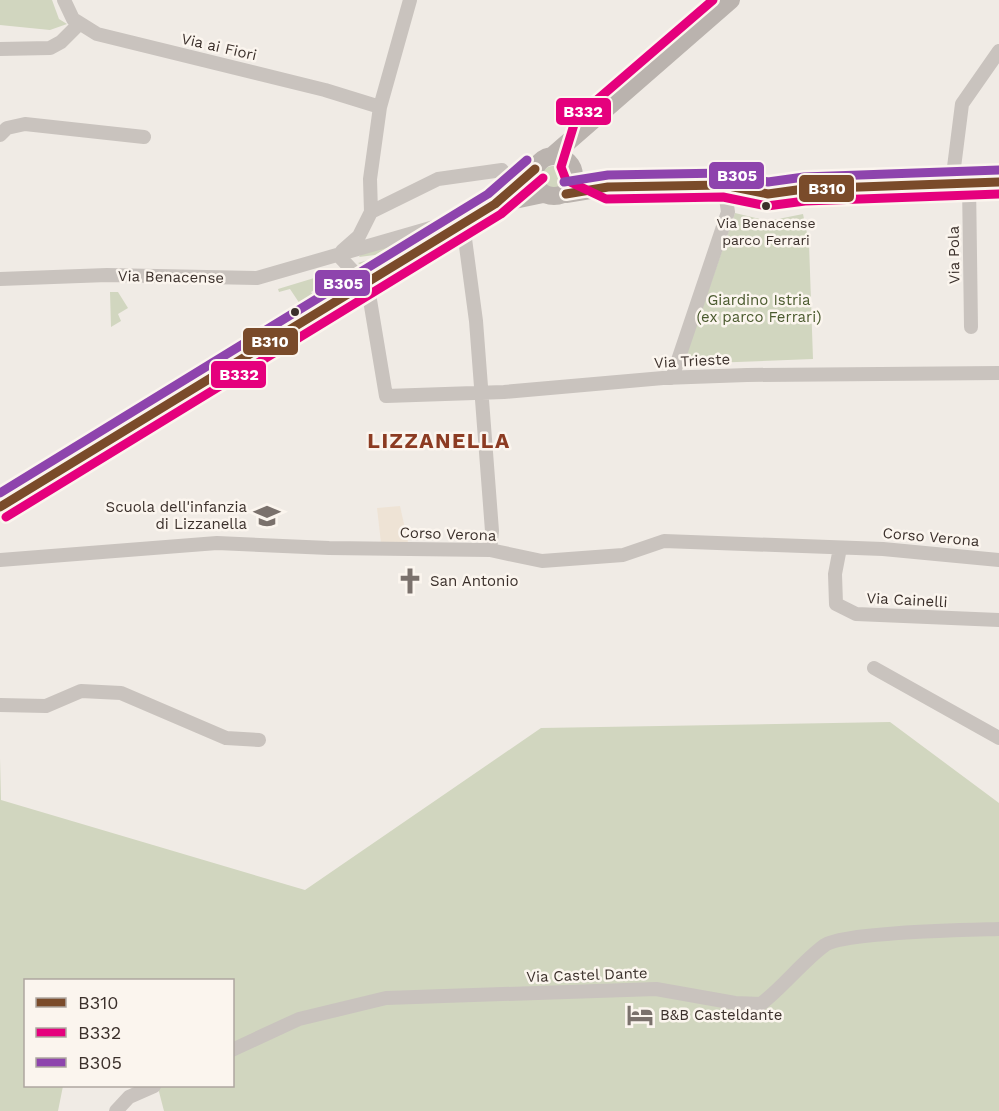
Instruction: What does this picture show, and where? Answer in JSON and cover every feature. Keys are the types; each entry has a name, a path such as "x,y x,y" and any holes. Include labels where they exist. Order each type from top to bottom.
{"main road":[{"path":"0,507 495,204 542,160 552,156 731,0"},
{"path":"566,194 573,185 573,170 586,125"},
{"path":"552,156 565,159 573,170 608,187"},
{"path":"535,169 535,186 543,194"},
{"path":"495,204 543,194 555,197 608,187 724,185 768,194 804,189 999,182"}],"street":[{"path":"0,49 50,48 61,42 79,24 70,15 64,0"},
{"path":"364,284 338,255 359,236 371,212 370,178 380,107 410,0"},
{"name":"Via ai Fiori","path":"79,24 110,39 325,90 380,107"},
{"name":"Via Pola","path":"971,327 961,183 962,104 999,51"},
{"path":"0,135 7,128 25,124 144,137"},
{"path":"371,212 438,179 502,170"},
{"path":"672,378 728,212 724,185"},
{"path":"463,224 472,287 482,392 492,531 490,550"},
{"name":"Via Benacense","path":"0,279 107,275 257,278 434,227"},
{"name":"Via Trieste","path":"364,284 386,396 747,375 999,373"},
{"name":"Corso Verona","path":"0,560 217,543 329,548 490,550 542,561 622,555 664,541 840,548 999,560"},
{"name":"Via Cainelli","path":"840,548 835,574 836,604 856,614 999,620"},
{"path":"874,668 999,738"},
{"path":"0,705 46,706 81,691 121,693 226,738 260,740"},
{"name":"Via Castel Dante","path":"234,1049 299,1019 386,998 656,989 735,1003 761,1004 783,987 827,944 864,936 999,928"},
{"path":"116,1111 129,1097 152,1087"}],"green space":[{"path":"0,0 52,0 59,19 67,24 50,30 0,25"},
{"path":"553,166 561,169 564,177 561,185 553,188 545,185 542,177 545,169"},
{"name":"Giardino Istria (ex parco Ferrari)","path":"735,213 768,221 803,214 809,243 813,359 683,364"},
{"path":"410,237 424,240 375,269 367,269 358,263 375,258 375,255 359,257 364,250"},
{"path":"334,272 341,284 327,292 322,292 319,287 311,292 314,296 300,304 290,289 279,292 278,289"},
{"path":"110,292 118,292 128,308 118,314 121,321 111,327"},
{"path":"890,722 999,803 999,1111 164,1111 158,1088 152,1087 234,1087 234,979 24,979 24,1087 63,1087 58,1111 0,1111 0,758 1,800 305,890 541,728"}],"shaded area":[{"path":"400,506 408,542 381,543 377,508"}],"transit line":[{"name":"B332","path":"713,0 576,118 561,167 566,180 606,199 723,197 767,206 805,201 999,194"},
{"name":"B305","path":"0,493 488,194 527,160"},
{"name":"B310","path":"0,507 495,204 535,169"},
{"name":"B305","path":"564,182 608,175 725,173 768,182 804,177 999,170"},
{"name":"B332","path":"6,517 501,214 543,178"},
{"name":"B310","path":"566,194 608,187 724,185 768,194 804,189 999,182"}],"place":[{"name":"Via Benacense parco Ferrari","path":"766,206"},
{"name":"Scuola dell'infanzia di Lizzanella","path":"267,516"},
{"name":"San Antonio","path":"410,581"},
{"name":"B&B Casteldante","path":"640,1015"}],"district":[{"name":"LIZZANELLA","path":"439,441"}]}
